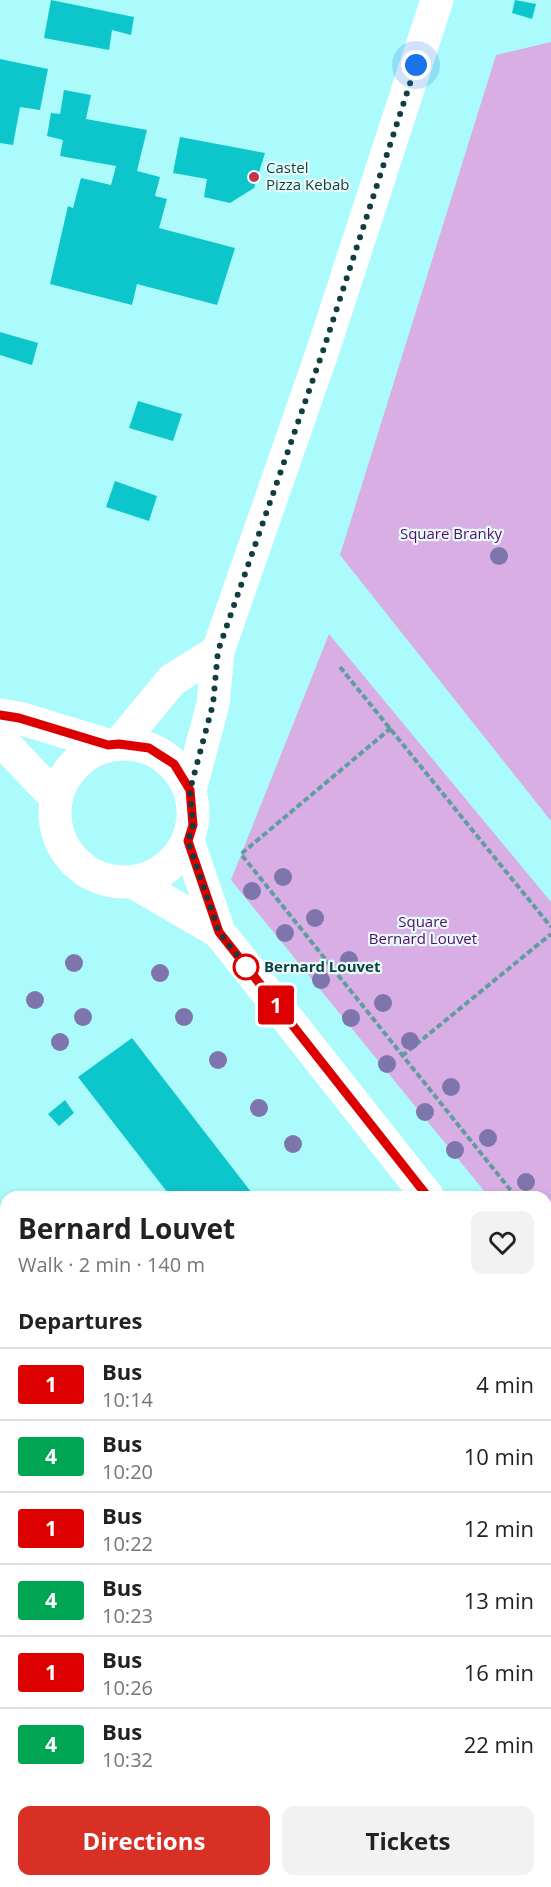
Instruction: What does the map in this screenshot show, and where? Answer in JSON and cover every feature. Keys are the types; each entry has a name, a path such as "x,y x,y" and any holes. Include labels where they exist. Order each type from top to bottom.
{"street":[{"path":"218,651 172,680 114,744 85,756 66,774 56,798 55,822 63,846 79,866 104,880 133,882 156,874 174,861 188,841 193,825 190,790 213,704 218,651 324,348 437,0"},
{"path":"0,715 114,744 149,748 174,764 190,790"},
{"path":"0,739 56,798"},
{"path":"188,841 219,932 423,1191"},
{"path":"133,882 219,932"}],"path":[{"path":"340,667 551,927"},
{"path":"391,728 241,854 511,1191"},
{"path":"402,1056 551,934"}],"green space":[{"name":"Square Branky","path":"551,42 551,821 340,555 496,55"},
{"name":"Square Bernard Louvet","path":"329,634 551,902 551,1191 484,1191 231,880"}],"building":[{"path":"51,0 134,17 131,35 112,30 109,50 44,38"},
{"path":"515,0 536,4 532,19 512,13"},
{"path":"0,59 48,69 40,110 20,107 13,145 0,143"},
{"path":"64,90 91,95 86,119 147,130 137,171 160,177 155,196 167,199 159,228 235,248 217,305 137,284 132,305 50,284 68,206 73,208 81,178 111,185 116,166 60,156 63,140 47,136 51,113 60,114"},
{"path":"180,137 265,153 254,188 230,203 204,197 207,179 173,173"},
{"path":"0,332 38,343 32,365 0,355"},
{"path":"138,401 182,414 173,441 129,428"},
{"path":"115,481 157,496 149,521 106,507"},
{"path":"132,1038 250,1191 166,1191 78,1077"},
{"path":"65,1100 74,1113 59,1126 48,1114"}],"bus line":[{"name":"1","path":"0,715 19,718 108,745 119,744 149,748 174,764 190,790 193,825 188,841 219,932 423,1191"}],"place":[{"name":"Castel Pizza Kebab","path":"254,177"},
{"name":"Bernard Louvet","path":"246,967"}],"route":[{"path":"246,967 248,969 219,932 188,841 193,825 190,790 213,704 218,651 324,348 416,65"}]}
